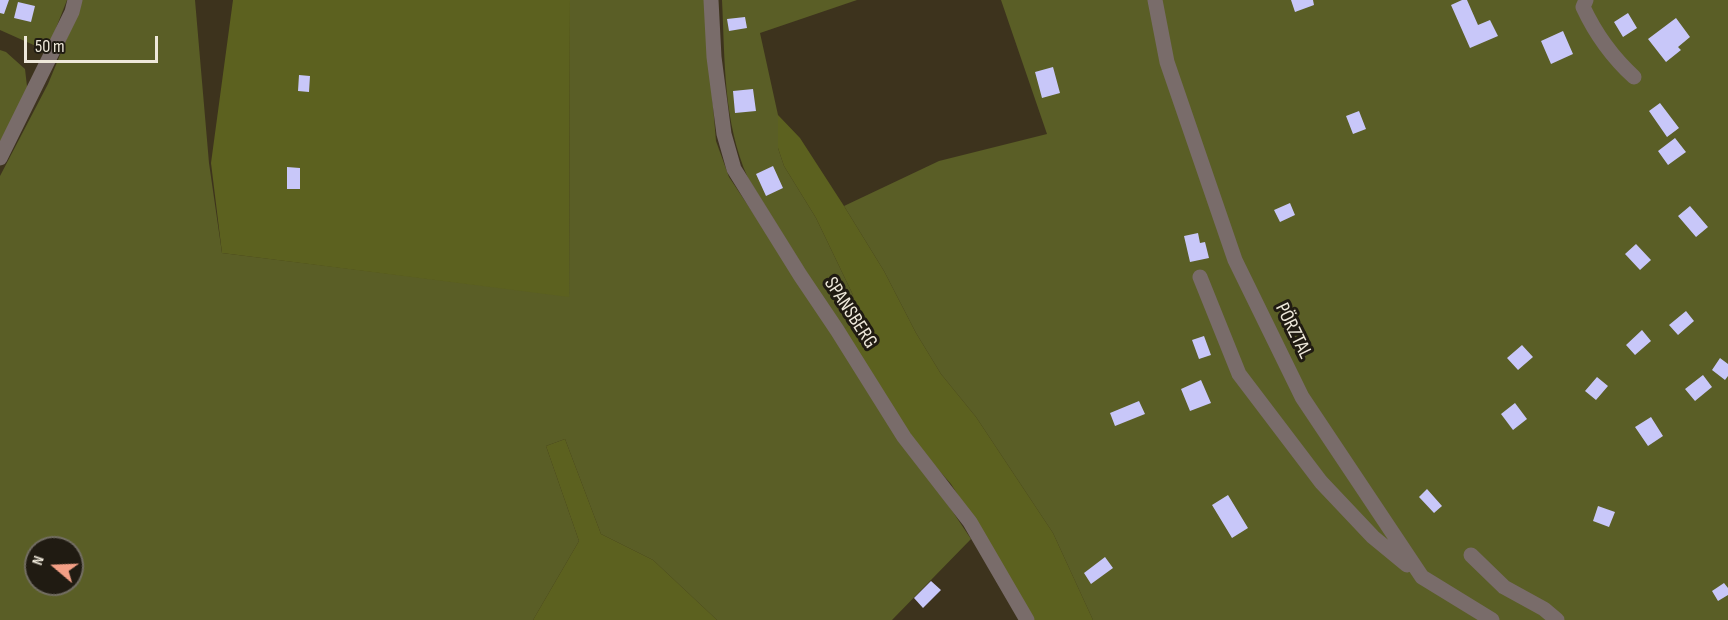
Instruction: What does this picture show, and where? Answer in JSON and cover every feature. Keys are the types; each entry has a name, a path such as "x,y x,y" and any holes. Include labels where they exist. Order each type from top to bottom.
{"street":[{"path":"0,158 67,22 75,0"},
{"name":"SPANSBERG","path":"711,0 714,57 724,134 734,169 904,437 970,522 1027,620"},
{"name":"PÖRZTAL","path":"1155,0 1167,62 1235,260 1302,397 1422,578 1492,620"},
{"path":"1586,0 1583,7 1598,38 1614,59 1634,77"},
{"path":"1200,277 1239,374 1321,482 1373,537 1422,578"},
{"path":"1471,555 1504,587 1544,609 1557,620"}],"green space":[{"path":"0,0 67,0 47,51 0,30"},
{"path":"81,0 195,0 209,163 222,253 569,296 570,0 704,0 716,141 729,177 971,539 892,620 717,620 653,560 601,534 565,439 546,446 579,541 533,620 0,620 0,176 48,84"},
{"path":"233,0 570,0 569,297 222,253 211,163"},
{"path":"722,0 857,0 760,33 778,115 778,148 784,166 816,218 853,295 854,323 842,330 748,178 740,157 727,90"},
{"path":"1001,0 1728,0 1728,620 1093,620 1053,533 976,417 941,374 916,333 884,271 844,206 939,161 1047,134"},
{"path":"0,50 6,52 25,69 28,95 0,148"},
{"path":"778,115 800,138 844,206 884,271 916,333 941,374 976,417 1053,533 1093,620 1033,620 1004,568 951,484 912,440 842,330 854,322 853,295 816,218 784,166 778,148"},
{"path":"565,439 601,534 653,560 717,620 533,620 579,541 546,446"}],"building":[{"path":"0,0 9,0 4,14 0,13"},
{"path":"1291,0 1313,0 1314,5 1295,12"},
{"path":"1467,0 1478,25 1490,20 1498,36 1470,48 1451,5"},
{"path":"18,2 35,6 31,22 14,18"},
{"path":"1628,13 1637,28 1623,37 1614,22"},
{"path":"745,17 747,28 729,31 727,19"},
{"path":"1676,18 1690,37 1678,47 1681,50 1666,62 1648,39"},
{"path":"1563,31 1573,54 1551,64 1541,41"},
{"path":"1053,67 1060,93 1042,98 1035,72"},
{"path":"299,75 310,76 309,92 298,91"},
{"path":"753,89 756,111 735,113 733,91"},
{"path":"1660,103 1679,128 1667,137 1649,111"},
{"path":"1359,111 1366,129 1353,134 1346,116"},
{"path":"1675,138 1686,152 1668,165 1658,151"},
{"path":"773,166 783,188 766,196 756,174"},
{"path":"287,167 300,168 300,189 287,189"},
{"path":"1290,203 1295,215 1280,222 1274,210"},
{"path":"1690,206 1708,227 1696,237 1678,216"},
{"path":"1198,233 1200,243 1205,242 1209,258 1190,262 1184,236"},
{"path":"1636,244 1651,260 1640,270 1625,254"},
{"path":"1686,311 1694,321 1678,335 1669,325"},
{"path":"1642,330 1651,341 1635,355 1626,345"},
{"path":"1204,336 1211,355 1199,359 1192,340"},
{"path":"1522,345 1533,357 1518,370 1507,358"},
{"path":"1720,358 1728,364 1728,376 1725,380 1712,370"},
{"path":"1703,375 1712,387 1695,401 1685,389"},
{"path":"1597,377 1608,386 1596,400 1585,391"},
{"path":"1201,380 1211,403 1190,411 1181,389"},
{"path":"1139,401 1145,414 1115,426 1110,413"},
{"path":"1515,403 1527,419 1513,430 1501,414"},
{"path":"1651,417 1663,436 1648,446 1635,427"},
{"path":"1427,489 1442,506 1434,513 1419,497"},
{"path":"1228,495 1248,528 1232,538 1212,505"},
{"path":"1598,506 1615,512 1609,527 1593,521"},
{"path":"1105,557 1113,568 1091,584 1084,573"},
{"path":"931,581 941,590 923,608 914,598"},
{"path":"1724,583 1728,588 1728,595 1718,601 1712,591"}]}
